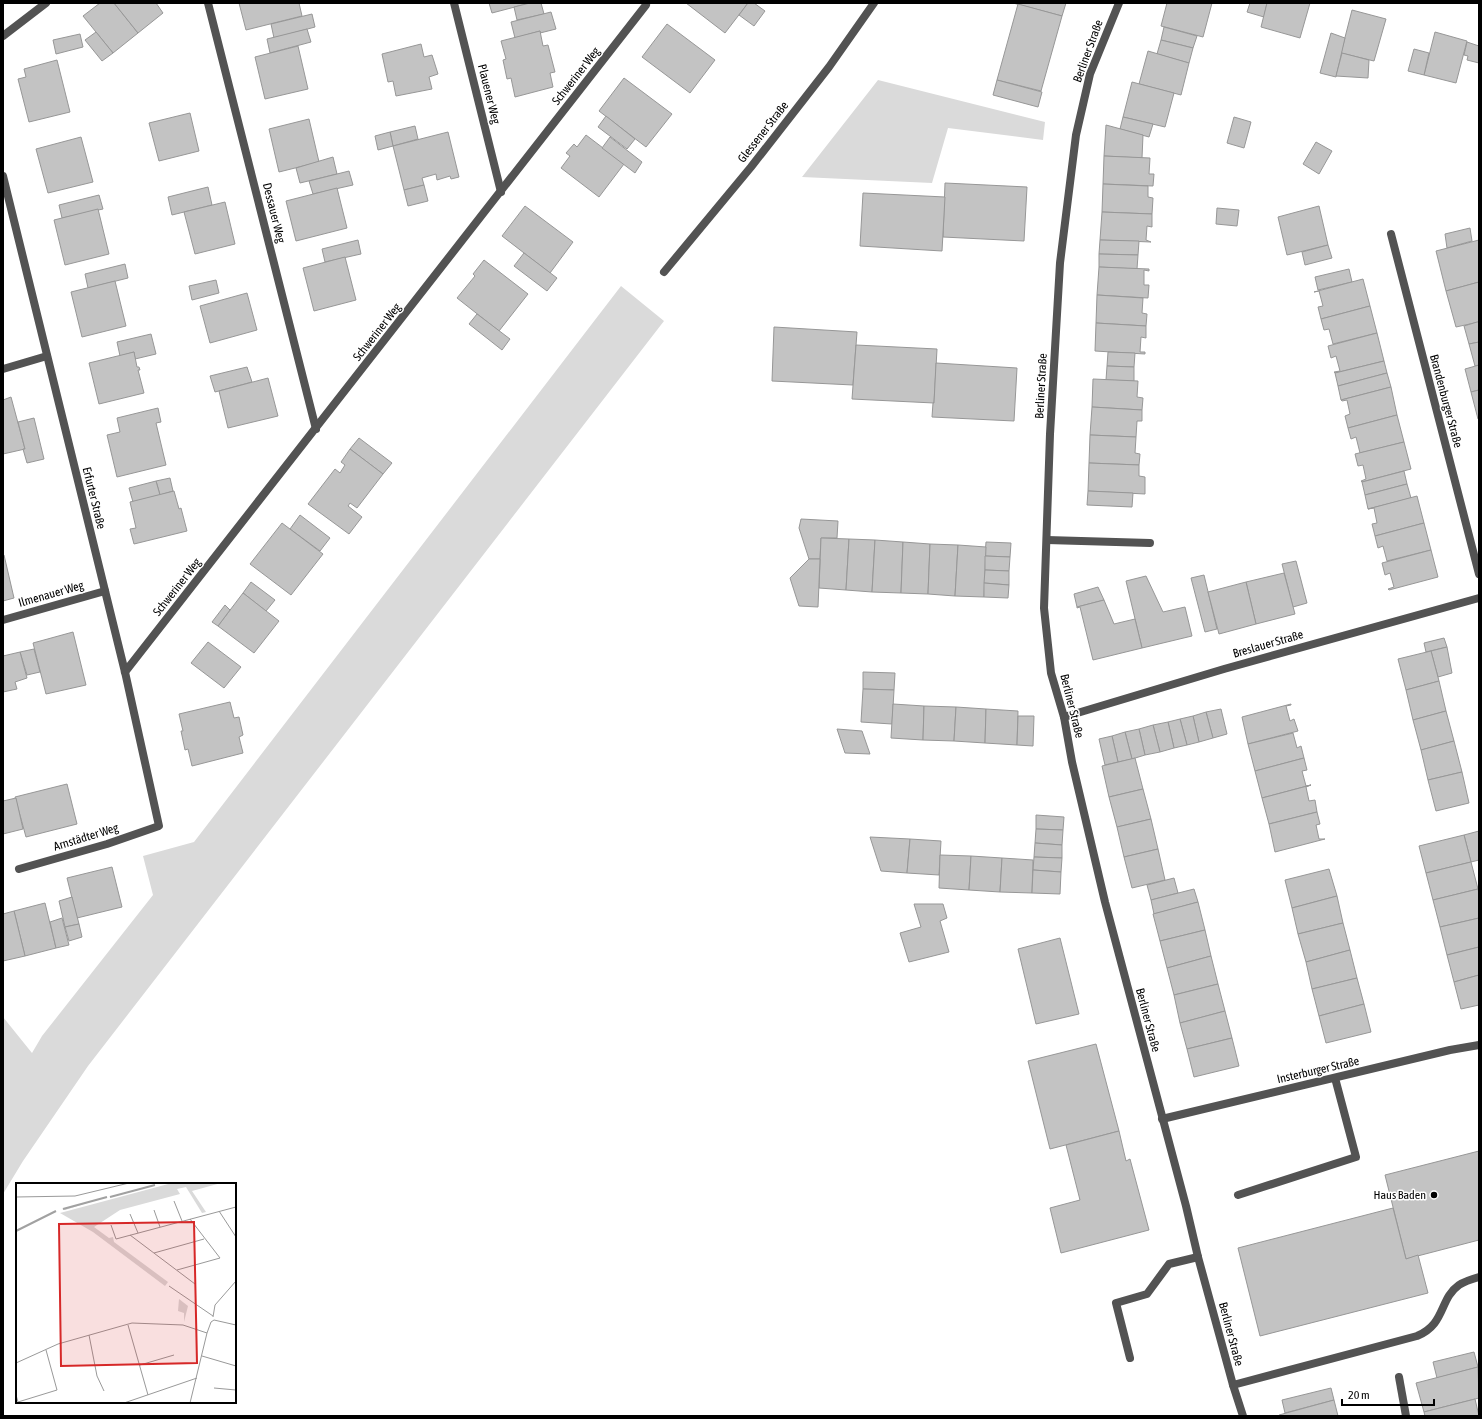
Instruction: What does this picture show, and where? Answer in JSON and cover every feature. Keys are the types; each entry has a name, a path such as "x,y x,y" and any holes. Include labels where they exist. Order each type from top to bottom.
{"street":[{"path":"3,36 46,3"},
{"name":"Dessauer Weg","path":"208,3 316,429"},
{"name":"Plauener Weg","path":"454,3 501,192"},
{"name":"Glessener Straße","path":"664,272 751,167 829,67 874,3"},
{"name":"Berliner Straße","path":"1119,3 1090,74 1076,136 1060,263 1051,417 1044,608 1051,673 1064,717 1072,762 1105,902 1186,1206 1198,1257 1243,1416"},
{"name":"Schweriner Weg","path":"125,672 646,5"},
{"name":"Erfurter Straße","path":"3,176 125,672 159,826"},
{"name":"Brandenburger Straße","path":"1391,234 1479,574"},
{"path":"3,368 47,356"},
{"path":"1047,540 1150,543"},
{"name":"Ilmenauer Weg","path":"3,620 105,591"},
{"name":"Breslauer Straße","path":"1064,717 1224,669 1479,598"},
{"name":"Arnstädter Weg","path":"19,869 107,844 159,826"},
{"name":"Insterburger Straße","path":"1162,1120 1450,1050 1479,1045"},
{"path":"1238,1195 1356,1157 1335,1078"},
{"path":"1130,1358 1116,1303 1148,1294 1168,1264 1198,1257"},
{"path":"1233,1385 1417,1336 1427,1332 1435,1324 1451,1294 1458,1285 1479,1277"},
{"path":"1399,1377 1406,1416"}],"shaded area":[{"path":"878,80 1045,122 1043,140 948,128 932,183 802,177"},
{"path":"621,286 664,321 88,1066 23,1161 3,1194 3,1017 32,1053 42,1036 153,895 143,856 194,842"}],"building":[{"path":"100,3 114,3 138,33 113,53 83,16"},
{"path":"114,3 156,3 163,13 138,33"},
{"path":"239,3 299,3 302,16 246,30"},
{"path":"489,3 530,3 492,13"},
{"path":"530,3 541,3 544,14 517,20 514,7"},
{"path":"686,3 748,3 725,33"},
{"path":"748,3 754,3 765,11 754,26 739,15"},
{"path":"1013,3 1066,3 1062,16"},
{"path":"1167,3 1212,3 1203,37 1161,26"},
{"path":"1250,3 1267,3 1264,17 1247,12"},
{"path":"1267,3 1310,3 1300,38 1261,27"},
{"path":"1018,4 1062,16 1041,91 997,80"},
{"path":"1352,10 1386,19 1374,61 1341,53"},
{"path":"551,12 556,29 540,33 540,31 515,38 511,22"},
{"path":"312,14 315,27 274,38 271,24"},
{"path":"667,24 715,60 690,93 642,57"},
{"path":"1164,27 1197,36 1193,48 1161,40"},
{"path":"307,29 311,42 270,53 267,39"},
{"path":"540,31 543,46 548,45 555,72 550,73 553,87 515,97 511,78 507,79 503,60 506,59 501,41"},
{"path":"96,32 113,53 102,61 85,40"},
{"path":"1435,32 1467,41 1456,83 1424,75"},
{"path":"1331,33 1345,38 1336,77 1320,73"},
{"path":"80,34 83,47 56,54 53,40"},
{"path":"1161,40 1193,48 1189,63 1157,54"},
{"path":"1467,42 1479,46 1479,63 1467,60 1468,56 1464,55"},
{"path":"421,44 424,57 432,55 438,74 429,77 432,89 396,96 393,81 388,82 382,54"},
{"path":"298,46 308,89 265,99 255,57"},
{"path":"1414,49 1429,53 1424,75 1408,71"},
{"path":"1148,51 1189,63 1181,95 1139,84"},
{"path":"1342,53 1369,60 1368,78 1336,76"},
{"path":"57,60 70,112 29,122 18,79 26,77 24,69"},
{"path":"624,78 672,114 646,147 599,111"},
{"path":"997,80 1042,92 1038,107 993,95"},
{"path":"1132,82 1174,93 1165,127 1123,117"},
{"path":"190,113 199,151 159,161 149,123"},
{"path":"606,116 635,139 627,149 598,127"},
{"path":"1123,117 1153,124 1149,137 1120,129"},
{"path":"1234,117 1251,122 1244,148 1227,143"},
{"path":"309,119 319,162 279,172 269,129"},
{"path":"1106,125 1143,135 1142,158 1104,156"},
{"path":"415,126 418,139 393,146 390,132"},
{"path":"390,132 393,146 378,150 375,136"},
{"path":"448,132 459,177 451,179 450,176 437,180 436,174 422,178 424,185 404,190 393,146"},
{"path":"586,135 624,164 599,197 561,168 570,156 566,153 574,144 577,147"},
{"path":"81,137 93,182 48,193 36,149"},
{"path":"610,137 642,162 635,173 602,148"},
{"path":"1316,142 1332,151 1319,174 1303,164"},
{"path":"1104,156 1150,158 1149,174 1154,174 1153,186 1103,184"},
{"path":"333,157 337,174 300,183 296,168"},
{"path":"349,171 353,185 313,194 309,181"},
{"path":"945,183 1027,187 1024,241 943,237"},
{"path":"1103,184 1148,186 1148,197 1153,198 1152,214 1102,212"},
{"path":"424,185 428,201 408,206 404,190"},
{"path":"208,187 212,205 172,215 168,197"},
{"path":"337,188 347,228 296,241 286,201"},
{"path":"863,193 945,197 942,251 860,246"},
{"path":"99,195 103,209 62,218 59,205"},
{"path":"225,202 235,244 195,254 184,212"},
{"path":"525,206 573,242 550,273 502,236"},
{"path":"1319,206 1328,245 1287,255 1278,217"},
{"path":"1217,208 1239,210 1237,226 1216,224"},
{"path":"98,209 109,254 65,265 54,220"},
{"path":"1102,212 1152,214 1152,227 1147,226 1146,240 1151,242 1100,240"},
{"path":"1470,228 1472,241 1447,248 1445,234"},
{"path":"358,240 361,254 325,262 322,249"},
{"path":"1100,240 1139,241 1138,255 1099,254"},
{"path":"1479,240 1479,282 1446,291 1436,251"},
{"path":"1328,245 1332,258 1305,265 1302,252"},
{"path":"524,253 557,278 547,291 514,266"},
{"path":"1099,254 1138,255 1137,269 1099,267"},
{"path":"345,257 356,300 314,311 303,268"},
{"path":"484,260 528,294 499,331 457,298 475,276 473,274"},
{"path":"125,264 128,278 88,288 85,274"},
{"path":"1099,267 1149,269 1149,271 1144,270 1144,285 1149,285 1148,298 1097,295"},
{"path":"1349,269 1352,282 1318,290 1315,277"},
{"path":"1363,279 1370,306 1321,319 1318,307 1323,306 1319,291 1314,292"},
{"path":"216,280 219,293 192,300 189,286"},
{"path":"115,281 126,326 82,337 71,292"},
{"path":"1479,282 1479,322 1456,327 1446,291"},
{"path":"247,293 257,330 210,343 200,306"},
{"path":"1097,295 1143,298 1142,313 1147,314 1146,326 1096,323"},
{"path":"1370,306 1377,333 1333,344 1329,329 1324,330 1321,319"},
{"path":"477,314 510,339 502,350 469,324"},
{"path":"1479,322 1479,342 1469,344 1464,326"},
{"path":"1096,323 1146,326 1146,338 1141,337 1140,352 1145,352 1145,354 1095,351"},
{"path":"774,327 857,332 853,385 772,381"},
{"path":"1377,333 1384,361 1335,373 1334,372 1340,371 1336,356 1331,358 1328,346"},
{"path":"151,334 156,354 135,359 134,352 120,356 117,342"},
{"path":"1479,342 1479,365 1475,366 1469,344"},
{"path":"856,345 937,349 934,403 852,399"},
{"path":"134,352 137,367 139,367 140,370 138,370 144,393 99,404 89,363"},
{"path":"1108,352 1135,353 1134,367 1107,366"},
{"path":"1384,361 1387,373 1338,386 1335,373"},
{"path":"936,363 1017,368 1014,421 932,417"},
{"path":"1479,365 1479,390 1471,392 1465,369"},
{"path":"1107,366 1134,367 1134,381 1106,380"},
{"path":"247,367 252,382 215,392 210,376"},
{"path":"1387,373 1391,387 1341,400 1338,386"},
{"path":"268,378 278,416 228,428 219,391"},
{"path":"1093,379 1138,381 1137,397 1143,398 1142,410 1092,407"},
{"path":"1391,387 1397,415 1348,428 1345,416 1350,414 1347,400 1341,400"},
{"path":"1479,390 1479,419 1478,419 1471,392"},
{"path":"11,397 25,449 3,454 3,400"},
{"path":"1092,407 1142,410 1142,421 1137,421 1136,437 1090,435"},
{"path":"158,408 161,422 156,423 166,465 117,477 107,435 120,432 117,418"},
{"path":"1397,415 1404,442 1360,453 1356,437 1351,439 1348,428"},
{"path":"34,418 44,459 27,463 18,422"},
{"path":"1090,435 1136,437 1135,453 1140,454 1139,465 1089,463"},
{"path":"359,438 392,463 383,474 350,449"},
{"path":"1404,442 1411,469 1362,482 1361,481 1366,479 1363,465 1358,466 1355,454"},
{"path":"350,449 383,474 357,508 350,503 348,506 362,517 349,534 308,504 335,469 340,473 345,465 341,462"},
{"path":"1089,463 1139,465 1139,476 1145,477 1145,494 1088,491"},
{"path":"1404,471 1407,484 1365,495 1362,482"},
{"path":"170,478 173,491 160,495 156,481"},
{"path":"156,481 160,495 133,502 129,488"},
{"path":"1407,484 1411,498 1368,509 1365,495"},
{"path":"174,491 179,509 181,508 187,531 134,544 130,529 136,528 130,502"},
{"path":"1088,491 1133,493 1132,507 1087,505"},
{"path":"1417,496 1424,523 1375,536 1372,524 1377,523 1374,508 1368,509"},
{"path":"300,515 330,538 320,551 290,529"},
{"path":"801,519 838,521 837,538 821,538 820,559 809,559 799,528"},
{"path":"282,523 323,554 291,595 250,564"},
{"path":"1424,523 1431,550 1387,561 1383,546 1378,548 1375,536"},
{"path":"821,538 849,539 846,590 819,588"},
{"path":"849,539 875,540 872,592 846,590"},
{"path":"875,540 903,542 901,593 872,592"},
{"path":"903,542 930,544 928,594 901,593"},
{"path":"986,542 1011,543 1010,557 985,556"},
{"path":"930,544 958,545 955,596 928,594"},
{"path":"958,545 986,547 984,597 955,596"},
{"path":"1431,550 1438,577 1389,590 1388,589 1394,587 1390,573 1385,575 1382,563"},
{"path":"4,555 14,598 3,601 3,556"},
{"path":"985,556 1010,557 1009,571 985,570"},
{"path":"809,559 820,559 818,607 799,606 790,578"},
{"path":"1296,561 1307,603 1293,607 1282,564"},
{"path":"985,570 1009,571 1009,585 984,583"},
{"path":"1284,573 1295,614 1256,624 1246,582"},
{"path":"1204,575 1217,629 1205,632 1191,578"},
{"path":"1146,576 1163,612 1185,607 1192,636 1142,648 1126,581"},
{"path":"251,582 275,600 266,611 243,593"},
{"path":"1246,582 1256,624 1219,634 1208,592"},
{"path":"984,583 1009,585 1008,598 984,597"},
{"path":"1098,587 1104,600 1077,607 1074,594"},
{"path":"243,593 279,621 254,653 218,626"},
{"path":"1104,600 1114,624 1135,619 1142,648 1093,660 1080,607 1077,607"},
{"path":"225,605 230,610 218,626 212,622"},
{"path":"73,632 86,685 46,694 33,643"},
{"path":"1444,638 1447,647 1426,652 1424,643"},
{"path":"208,642 241,667 224,688 191,663"},
{"path":"1447,647 1452,673 1438,677 1431,651"},
{"path":"34,649 40,672 27,675 20,652"},
{"path":"1431,651 1439,681 1406,690 1398,659"},
{"path":"20,652 27,678 15,682 17,689 3,692 3,656"},
{"path":"863,672 895,673 894,690 863,689"},
{"path":"1439,681 1446,711 1413,720 1406,690"},
{"path":"863,689 894,690 892,724 861,722"},
{"path":"230,702 234,718 239,717 243,735 239,737 243,753 192,766 188,749 185,750 179,714"},
{"path":"893,704 924,706 923,740 891,738"},
{"path":"1291,704 1286,706 1290,721 1294,719 1298,731 1248,744 1242,717"},
{"path":"924,706 956,707 954,741 923,740"},
{"path":"956,707 986,709 985,743 954,741"},
{"path":"986,709 1018,711 1017,745 985,743"},
{"path":"1221,709 1227,734 1213,738 1206,712"},
{"path":"1446,711 1454,741 1421,750 1413,720"},
{"path":"1206,712 1213,738 1199,742 1193,716"},
{"path":"1018,716 1034,716 1033,746 1017,745"},
{"path":"1193,716 1199,742 1187,745 1180,719"},
{"path":"1180,719 1187,745 1174,748 1168,722"},
{"path":"1168,722 1174,748 1160,752 1153,725"},
{"path":"1153,725 1160,752 1145,755 1139,729"},
{"path":"837,729 862,731 870,754 845,753"},
{"path":"1139,729 1145,755 1132,759 1125,732"},
{"path":"1125,732 1132,759 1118,762 1112,736"},
{"path":"1293,733 1297,748 1301,746 1304,758 1255,771 1248,744"},
{"path":"1112,736 1118,762 1105,765 1099,739"},
{"path":"1454,741 1462,772 1428,780 1421,750"},
{"path":"1135,758 1143,789 1109,797 1102,766"},
{"path":"1304,758 1307,770 1302,771 1306,786 1311,785 1262,798 1255,771"},
{"path":"1462,772 1469,803 1436,811 1428,780"},
{"path":"67,784 77,824 26,837 15,797"},
{"path":"1311,785 1306,787 1309,801 1315,800 1317,812 1269,824 1262,798"},
{"path":"1143,789 1151,819 1117,827 1109,797"},
{"path":"16,798 23,829 3,834 3,801"},
{"path":"1317,812 1320,824 1316,825 1319,839 1325,839 1275,852 1269,824"},
{"path":"1036,815 1064,817 1063,830 1036,829"},
{"path":"1151,819 1158,849 1124,857 1117,827"},
{"path":"1036,829 1063,830 1062,845 1035,843"},
{"path":"1479,831 1479,860 1471,862 1464,835"},
{"path":"1464,835 1471,862 1426,873 1419,846"},
{"path":"870,837 910,839 907,873 881,871"},
{"path":"910,839 941,841 939,875 907,873"},
{"path":"1035,843 1062,845 1062,858 1034,857"},
{"path":"1158,849 1165,880 1132,888 1124,857"},
{"path":"940,855 971,856 969,890 939,888"},
{"path":"971,856 1002,858 1000,892 969,890"},
{"path":"1034,857 1062,858 1061,872 1033,870"},
{"path":"1002,858 1033,860 1032,893 1000,892"},
{"path":"1471,862 1478,889 1433,900 1426,873"},
{"path":"112,867 122,907 77,918 67,878"},
{"path":"1329,869 1337,896 1292,908 1285,880"},
{"path":"1033,870 1061,872 1060,894 1032,893"},
{"path":"1174,878 1178,893 1151,900 1147,885"},
{"path":"1194,889 1198,902 1154,914 1151,900"},
{"path":"1478,889 1479,918 1440,927 1433,900"},
{"path":"1337,896 1343,923 1298,934 1292,908"},
{"path":"72,897 79,924 65,927 59,901"},
{"path":"1198,902 1205,930 1160,941 1153,914"},
{"path":"45,903 56,948 25,956 14,911"},
{"path":"914,904 943,904 947,918 940,921 949,952 909,962 900,933 921,927"},
{"path":"14,911 25,956 3,961 3,914"},
{"path":"62,918 69,945 56,948 50,922"},
{"path":"1479,918 1479,947 1447,955 1440,927"},
{"path":"1343,923 1350,950 1306,962 1298,934"},
{"path":"79,924 82,937 69,941 65,927"},
{"path":"1205,930 1211,956 1167,968 1160,941"},
{"path":"1060,938 1079,1014 1036,1024 1018,949"},
{"path":"1479,947 1479,975 1454,982 1447,955"},
{"path":"1350,950 1357,978 1312,989 1306,962"},
{"path":"1211,956 1218,984 1174,995 1167,968"},
{"path":"1479,975 1479,1005 1461,1009 1454,982"},
{"path":"1357,978 1364,1004 1319,1016 1312,989"},
{"path":"1218,984 1225,1011 1180,1023 1174,995"},
{"path":"1364,1004 1371,1032 1326,1043 1319,1016"},
{"path":"1225,1011 1232,1038 1187,1049 1180,1023"},
{"path":"1232,1038 1239,1066 1194,1077 1187,1049"},
{"path":"1096,1044 1119,1131 1050,1149 1028,1061"},
{"path":"1119,1131 1126,1161 1130,1159 1149,1230 1061,1253 1050,1208 1080,1200 1066,1145"},
{"name":"Haus Baden","path":"1479,1151 1479,1240 1406,1259 1385,1175"},
{"path":"1393,1208 1406,1259 1418,1255 1428,1293 1260,1336 1238,1248"},
{"path":"1474,1352 1478,1367 1437,1378 1433,1362"},
{"path":"1478,1367 1479,1398 1424,1412 1416,1383"},
{"path":"1331,1388 1334,1400 1285,1413 1282,1400"},
{"path":"1475,1399 1479,1416 1425,1416 1424,1412"},
{"path":"1334,1400 1338,1416 1279,1415"}],"place":[{"name":"Haus Baden","path":"1434,1195"}]}
